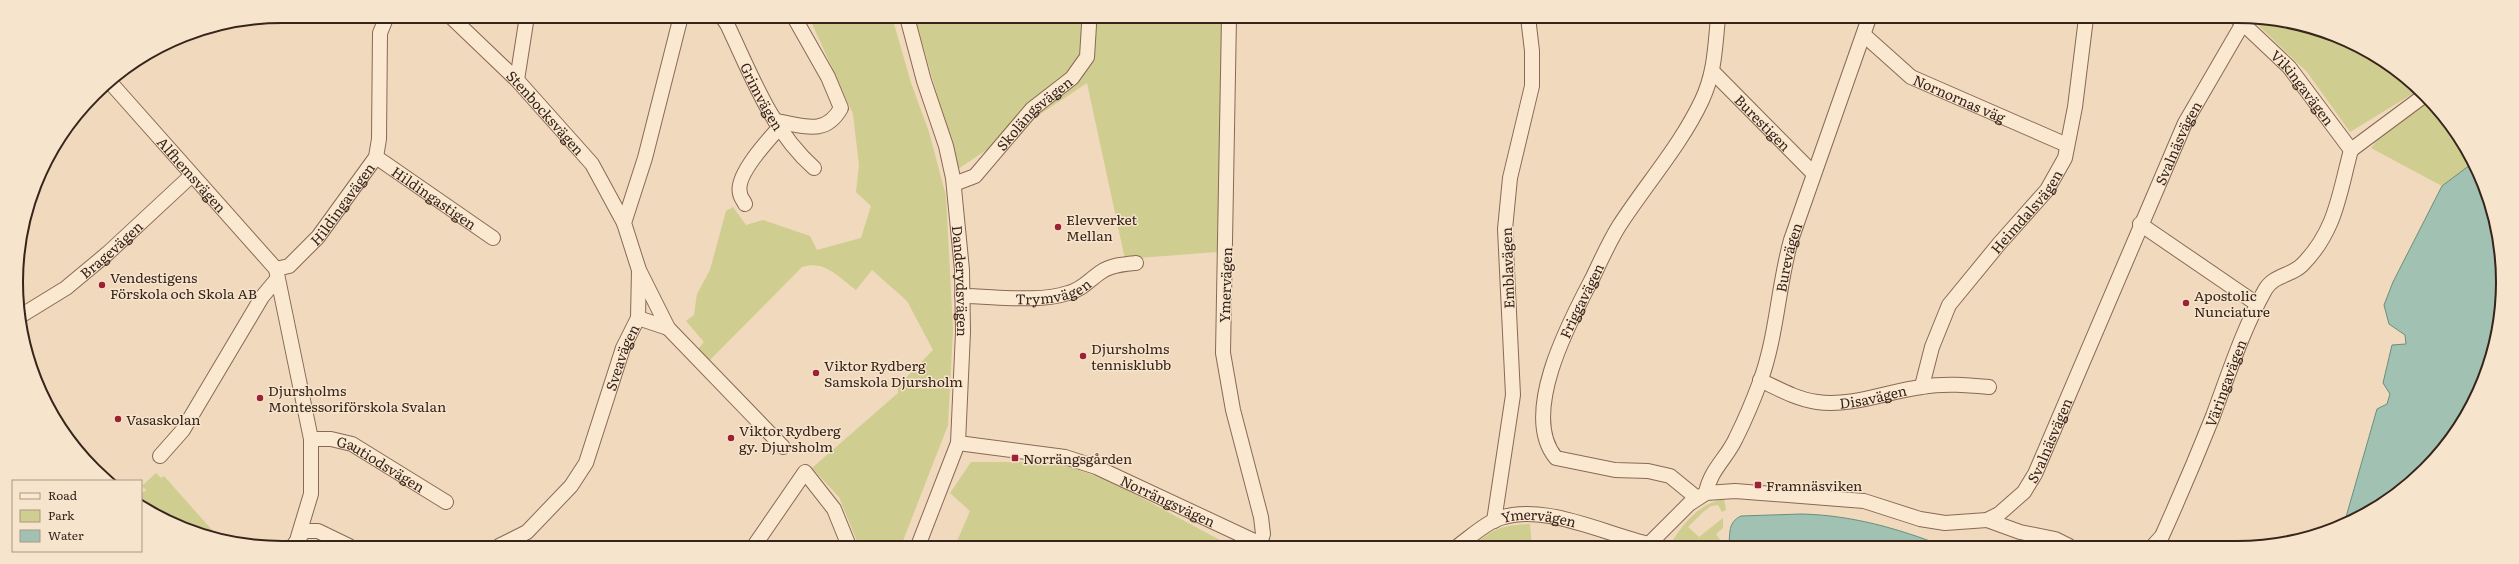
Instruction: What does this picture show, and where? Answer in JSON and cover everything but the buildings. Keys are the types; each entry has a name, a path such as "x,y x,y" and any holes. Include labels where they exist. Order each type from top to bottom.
{"street":[{"name":"Hildingavägen","path":"160,456 183,430 276,274 289,266 318,237 376,157 379,139 380,33 384,23"},
{"name":"Stenbocksvägen","path":"457,23 517,80 592,164 624,223"},
{"path":"517,80 526,23"},
{"path":"624,223 645,158 679,23"},
{"name":"Grimvägen","path":"727,23 777,124 793,148 814,168"},
{"path":"745,204 739,192 741,183 762,146 777,124 820,128 835,119 842,108 828,77 797,23"},
{"name":"Danderydsvägen","path":"909,23 924,81 946,146 954,184 962,296 962,376 958,442 920,541"},
{"name":"Ymervägen","path":"1229,23 1223,353 1233,410 1261,517 1262,541"},
{"name":"Emblavägen","path":"1494,520 1513,395 1505,229 1510,178 1532,86 1532,51 1529,23"},
{"name":"Friggavägen","path":"1702,495 1670,476 1648,471 1615,470 1556,458 1547,443 1544,424 1548,379 1571,319 1618,227 1688,124 1713,72 1718,23"},
{"name":"Burevägen","path":"1702,495 1713,470 1736,439 1760,380 1780,300 1785,261 1813,173 1867,23"},
{"name":"Heimdalsvägen","path":"1922,386 1932,347 1949,305 1999,244 2047,190 2065,158 2076,107 2085,23"},
{"name":"Svalnäsvägen","path":"1702,495 1735,491 1832,497 1864,501 1920,518 1945,523 1986,520 2010,505 2024,492 2035,474 2140,224 2185,123 2240,23"},
{"name":"Vikingavägen","path":"2246,24 2289,67 2351,150"},
{"name":"Skolängsvägen","path":"954,184 976,176 1032,109 1072,78 1087,57 1089,25"},
{"name":"Nornornas väg","path":"1864,34 1900,68 1923,84 2016,121 2067,145"},
{"name":"Burestigen","path":"1713,72 1813,173"},
{"name":"Alfhemsvägen","path":"113,85 192,175 276,274"},
{"path":"2351,150 2420,99"},
{"name":"Väringavägen","path":"2158,541 2162,536 2196,458 2242,339 2258,304 2266,288 2276,278 2300,267 2315,252 2337,209 2351,150"},
{"name":"Hildingastigen","path":"376,157 493,238"},
{"name":"Bragevägen","path":"25,313 66,288 108,254 192,175"},
{"name":"Sveavägen","path":"509,541 527,532 571,486 586,463 623,348 638,318 639,270 624,223"},
{"path":"2140,224 2258,304"},
{"name":"Trymvägen","path":"962,296 1051,298 1070,293 1102,271 1123,264 1136,263"},
{"path":"639,270 668,328 783,447"},
{"path":"276,274 311,440 312,494 296,541"},
{"path":"638,318 668,328"},
{"name":"Disavägen","path":"1760,380 1797,398 1818,402 1835,402 1879,397 1922,386 1962,385 1989,387"},
{"name":"Gautiodsvägen","path":"311,440 331,439 352,444 446,502"},
{"name":"Norrängsvägen","path":"958,442 1065,457 1096,467 1256,541"},
{"path":"757,541 804,472 834,509 847,541"},
{"path":"1653,541 1702,495"},
{"name":"Ymervägen","path":"1466,541 1494,520 1521,514 1535,514 1554,517 1635,541"},
{"path":"1986,520 2003,527 2045,536 2057,541"},
{"path":"296,541 304,531 313,530 338,541"}],"green space":[{"path":"812,23 894,23 911,83 929,132 946,196 953,330 948,425 903,541 857,541 839,497 812,468 898,393 898,386 933,350 907,301 872,270 856,290 831,271 818,266 810,265 802,267 709,361 698,349 704,342 686,321 694,315 697,294 710,270 726,211 733,207 746,225 763,220 810,236 817,250 861,238 871,206 856,192 859,165 853,114"},
{"path":"917,23 1223,23 1217,252 1125,259 1087,83 958,169"},
{"path":"2257,24 2271,25 2304,32 2352,50 2381,67 2414,93 2350,132 2307,72"},
{"path":"2424,103 2432,111 2452,138 2468,166 2442,186 2371,148 2381,136"},
{"path":"971,462 1057,462 1112,482 1222,541 957,541 970,511 950,493"},
{"path":"156,473 161,478 164,476 213,531 183,521 152,506 142,500 142,493 146,490 142,486"},
{"path":"1724,499 1726,510 1722,512 1718,505 1711,506 1688,527 1699,537 1723,518 1723,528 1716,534 1721,541 1672,541 1692,516 1706,505"},
{"path":"1530,524 1532,541 1479,541 1493,531 1513,525"}],"water":[{"path":"2468,166 2487,215 2494,248 2496,282 2494,316 2487,349 2469,397 2452,426 2432,453 2408,477 2395,487 2381,497 2346,517 2377,409 2387,404 2390,394 2383,383 2392,345 2406,344 2405,335 2389,324 2384,305 2393,282 2442,186"},
{"path":"1801,514 1837,517 1891,528 1928,541 1729,541 1730,528 1734,521 1741,516"}],"place":[{"name":"Elevverket Mellan","path":"1058,227"},
{"name":"Vendestigens Förskola och Skola AB","path":"102,285"},
{"name":"Apostolic Nunciature","path":"2186,303"},
{"name":"Djursholms tennisklubb","path":"1083,356"},
{"name":"Viktor Rydberg Samskola Djursholm","path":"816,373"},
{"name":"Djursholms Montessoriförskola Svalan","path":"260,398"},
{"name":"Vasaskolan","path":"118,419"},
{"name":"Viktor Rydberg gy. Djursholm","path":"731,438"},
{"name":"Norrängsgården","path":"1015,458"},
{"name":"Framnäsviken","path":"1758,485"}]}
